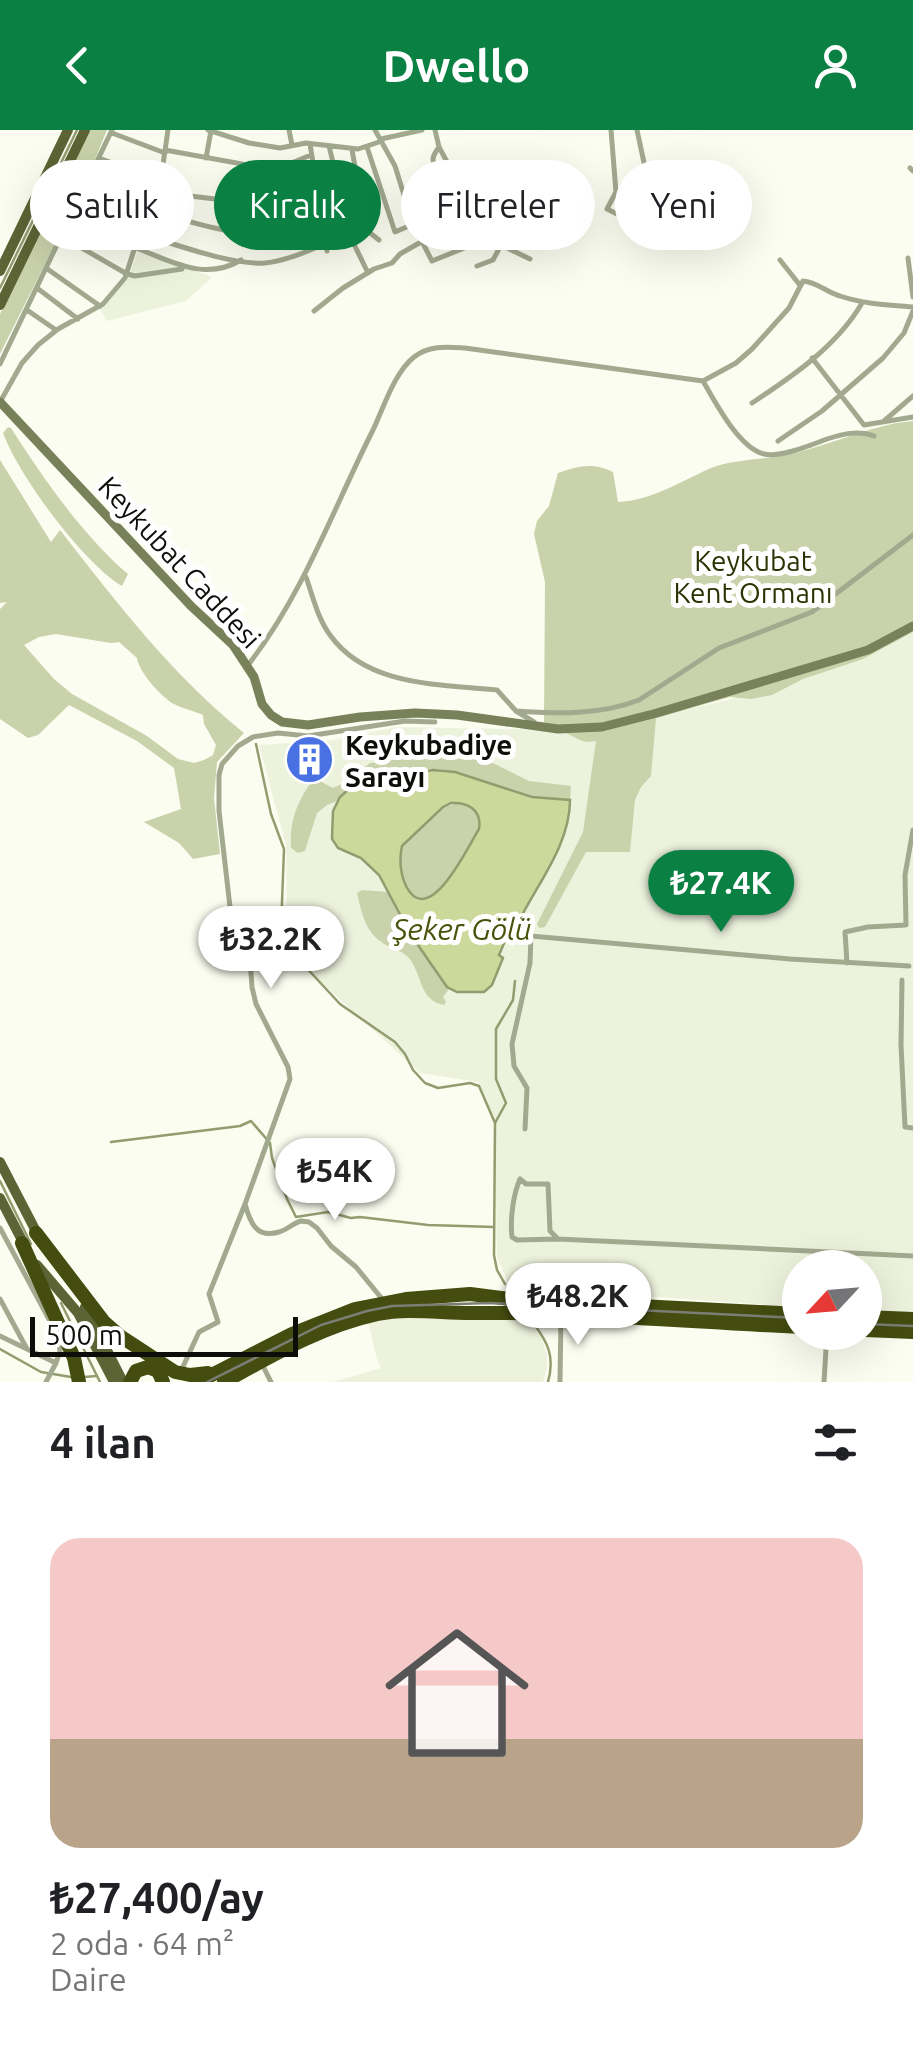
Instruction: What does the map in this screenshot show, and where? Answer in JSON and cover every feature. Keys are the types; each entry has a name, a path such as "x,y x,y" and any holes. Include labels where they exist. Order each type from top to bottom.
{"highway":[{"path":"36,1233 104,1322 154,1360 190,1376 221,1377 314,1324 406,1299 480,1294 518,1300 782,1313"},
{"path":"22,1243 74,1358 79,1382"},
{"path":"198,1382 260,1362 336,1326 405,1310 561,1313 782,1326"},
{"path":"882,1318 913,1319"},
{"path":"882,1331 913,1332"},
{"path":"127,1382 136,1371 148,1367 158,1371 163,1382"}],"main road":[{"path":"0,271 68,130"},
{"path":"0,305 85,130"},
{"path":"0,1162 52,1262 88,1311 127,1382"},
{"path":"0,1198 40,1270 78,1313 114,1382"}],"street":[{"path":"164,160 167,130"},
{"path":"206,158 210,130 280,148 310,144 352,148 422,130"},
{"path":"376,130 401,184"},
{"path":"435,130 445,160"},
{"path":"611,130 615,160"},
{"path":"637,130 643,160"},
{"path":"104,160 99,158 111,131 165,152 274,169 311,155"},
{"path":"287,131 292,145"},
{"path":"310,144 312,160"},
{"path":"329,146 352,240 368,274"},
{"path":"367,147 394,231 401,228"},
{"path":"433,160 439,147"},
{"path":"352,148 354,160"},
{"path":"0,364 54,250"},
{"path":"85,250 135,276 182,269"},
{"path":"0,402 25,359 56,330 100,306 120,286 135,250"},
{"path":"138,250 204,271 224,269 241,260"},
{"path":"194,250 272,262 309,250"},
{"path":"314,310 407,250"},
{"path":"425,250 434,262 460,250"},
{"path":"477,266 492,260 498,250"},
{"path":"511,250 530,259"},
{"path":"908,258 913,297"},
{"path":"780,260 799,284"},
{"path":"46,268 100,306"},
{"path":"248,665 271,635 304,574 398,379 409,362 424,351 442,346 466,348 703,382 752,349 791,305 802,281 862,303 913,309 904,333 883,358 810,420 778,440"},
{"path":"36,288 78,318"},
{"path":"752,403 840,334 862,303"},
{"path":"27,310 56,330"},
{"path":"812,358 864,425 913,417"},
{"path":"703,382 728,422 763,454 794,450 848,434 862,432 874,436"},
{"path":"882,423 913,396"},
{"name":"Keykubat Caddesi","path":"0,402 233,646 248,665 262,704 282,722 308,726 416,713 541,727 593,728 868,650 913,626"},
{"path":"516,711 578,712 639,700 719,648 812,612 913,535"},
{"path":"304,574 325,628 351,656 412,682 496,690 516,711 541,727"},
{"path":"180,1374 200,1332 218,1322 209,1294 290,1076 256,1004 250,958 230,907 220,823 220,768 238,746 253,737 278,733 308,736 405,721 435,722"},
{"path":"847,963 844,932 906,925 905,875 913,830"},
{"path":"525,1129 527,1090 514,1066 512,1044 530,963 531,936 908,966"},
{"path":"902,980 905,1127 913,1128"},
{"path":"558,1240 550,1231 548,1184 526,1184 520,1179 512,1235 517,1240 913,1256"},
{"path":"245,1204 252,1226 260,1232 279,1232 302,1221 312,1224 356,1267 385,1303"},
{"path":"0,1228 59,1338 60,1351 46,1382"},
{"path":"536,1239 550,1231"},
{"path":"0,1300 27,1349"},
{"path":"560,1382 561,1313"},
{"path":"0,1336 56,1363"},
{"path":"824,1382 826,1350"},
{"path":"260,1362 271,1382"}],"shaded area":[{"path":"138,250 212,277 186,301 107,321 100,309 128,279"},
{"path":"913,630 913,1314 882,1312 882,1250 782,1250 782,1306 510,1287 497,1257 495,1119 478,1082 420,1073 296,959 287,927 286,845 259,745 332,740 396,727 606,728 728,700 817,672"},
{"path":"438,1314 527,1321 541,1337 547,1354 543,1382 333,1382 381,1368 368,1322"}],"green space":[{"path":"90,130 107,130 95,160 75,160"},
{"path":"31,250 52,250 0,354 0,314"},
{"name":"Keykubat Kent Ormanı","path":"913,421 913,632 863,659 803,679 772,695 730,697 656,718 651,776 635,800 630,852 586,852 545,927 539,928 537,924 583,832 596,741 580,740 544,722 545,582 534,534 537,521 549,506 558,473 586,466 606,469 613,472 618,502 630,501 719,465 796,453 879,427"},
{"path":"8,427 80,524 128,574 122,586 71,539 37,494 3,433"},
{"path":"0,460 51,542 60,530 169,663 244,733 217,762 214,798 220,854 193,859 179,843 144,822 181,809 174,768 137,741 69,705 38,735 28,738 0,719 0,609 7,602 0,603","holes":["56,634 119,642 137,658 146,676 167,699 203,715 216,745 213,755 194,763 178,759 147,736 72,694 24,645"]},
{"path":"443,747 495,764 529,781 571,786 570,800 532,797 438,769 391,785 359,784 349,789 317,813 305,851 298,853 291,848 296,811 314,778 333,788 370,763 407,758"},
{"path":"458,803 474,812 479,829 447,881 425,898 415,897 402,876 402,846 443,807"},
{"path":"388,892 418,947 449,989 443,997 444,1005 425,992 408,957 370,930 357,893"}],"water":[{"name":"Şeker Gölü","path":"433,770 455,772 532,797 570,800 559,848 518,923 511,927 492,985 484,992 457,992 447,987 411,935 379,875 361,858 338,848 332,839 333,811 349,789 363,783 391,784","holes":["457,803 476,812 479,829 447,881 426,898 415,897 402,876 402,846 443,807"]}],"waterway":[{"path":"0,288 77,130"},
{"path":"256,744 271,814 284,849 281,929 289,949 340,1004 395,1042 425,1083 438,1088 470,1083 479,1086 495,1123"},
{"path":"505,1284 494,1255 495,1123 506,1103 496,1079 496,1029 513,1000 515,981"},
{"path":"111,1142 240,1126 251,1121 270,1143 272,1158 296,1217 328,1212 428,1225 494,1227"},
{"path":"0,1181 31,1244"},
{"path":"61,1303 100,1382"},
{"path":"533,1323 549,1350 548,1382"},
{"path":"0,1349 41,1372 71,1377"},
{"path":"85,1377 96,1376"}],"tram line":[{"path":"207,1382 321,1325 392,1306 490,1303 782,1317"},
{"path":"882,1325 913,1326"}],"place":[{"name":"Keykubadiye Sarayı","path":"310,760"}]}
